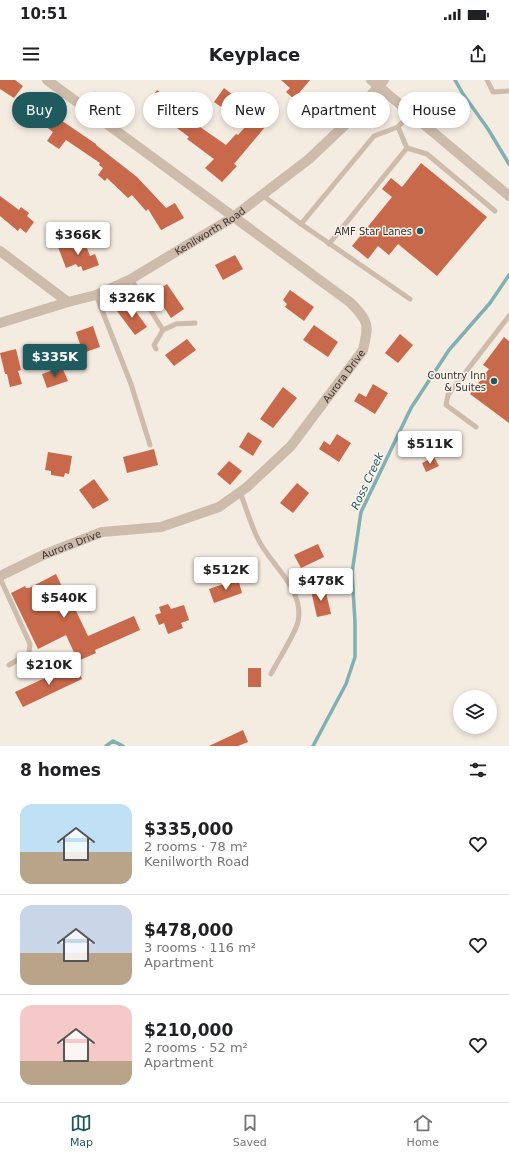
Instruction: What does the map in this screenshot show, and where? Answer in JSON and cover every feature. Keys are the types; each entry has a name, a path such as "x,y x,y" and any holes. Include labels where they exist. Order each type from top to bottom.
{"street":[{"name":"Aurora Drive","path":"0,577 43,555 102,532 161,527 219,507 240,492 291,446 364,350 367,334 366,319 351,303 232,218 47,80"},
{"name":"Kenilworth Road","path":"0,323 96,295 131,279 232,218 309,159 346,124 378,82"},
{"path":"378,82 398,101"},
{"path":"428,128 509,196"},
{"path":"0,252 68,302"}],"lane":[{"path":"487,80 493,92 509,91"},
{"path":"301,224 374,136 398,127"},
{"path":"398,128 407,148"},
{"path":"407,148 427,154 495,211"},
{"path":"329,244 407,148"},
{"path":"262,195 329,244 410,299"},
{"path":"131,279 163,330"},
{"path":"96,295 131,384 150,445"},
{"path":"476,428 446,405 448,395 509,316"},
{"path":"156,350 154,345 163,330 176,324 195,323"},
{"path":"240,492 259,541 269,558 290,583 297,606 298,622 271,674"},
{"path":"0,577 30,644 29,653 9,666"}],"building":[{"path":"0,80 15,80 23,86 18,92 12,92 12,97 0,89"},
{"path":"281,80 310,80 300,92 287,93 286,92 290,88"},
{"path":"224,88 229,92 221,92"},
{"path":"221,92 221,107 214,102"},
{"path":"67,124 96,144 137,177 166,208 175,203 184,218 161,230 148,209 146,211 132,195 128,198 107,178 105,181 98,175 103,168 99,165 100,163 66,140 59,149 47,141 53,132 48,128 67,128"},
{"path":"177,128 202,128 226,145 236,134 238,135 244,128 264,128 234,164 237,166 222,182 205,168 214,159 187,139 189,137"},
{"name":"AMF Star Lanes","path":"421,163 487,217 437,276 398,244 389,255 378,246 368,259 352,246 392,197 382,189 391,178 402,187"},
{"path":"0,196 19,210 21,207 29,213 27,216 34,222 26,233 20,228 18,231 0,216"},
{"path":"74,241 76,246 85,243 90,256 95,254 99,265 83,271 81,266 78,267 76,264 66,268 58,247"},
{"path":"235,255 243,269 223,280 215,265"},
{"path":"167,284 184,309 171,318 154,293"},
{"path":"290,290 314,307 304,321 285,307 287,304 283,300"},
{"path":"129,302 147,327 135,335 117,311"},
{"path":"314,325 338,342 328,357 303,340"},
{"path":"93,326 100,347 83,353 76,332"},
{"path":"400,334 413,345 398,363 385,353"},
{"name":"Country Inn & Suites","path":"504,337 509,341 509,423 470,394 489,369 483,365"},
{"path":"187,339 196,350 174,366 165,355"},
{"path":"16,349 21,370 18,371 22,384 10,387 0,353"},
{"path":"62,367 68,381 47,388 42,374"},
{"path":"373,384 388,393 375,414 354,401 359,393 366,397"},
{"path":"283,387 297,398 273,428 260,419"},
{"path":"248,432 262,441 253,456 239,447"},
{"path":"337,434 351,443 339,462 319,449 324,441 330,445"},
{"path":"154,449 158,465 127,473 123,457"},
{"path":"48,452 72,456 69,474 65,473 64,477 51,475 51,471 45,470"},
{"path":"434,457 439,466 426,472 422,463"},
{"path":"229,461 242,471 230,485 217,474"},
{"path":"94,479 109,500 93,509 79,490"},
{"path":"297,483 309,493 293,513 280,503"},
{"path":"318,544 324,557 301,568 294,555"},
{"path":"56,574 66,595 68,594 88,636 134,616 140,630 95,650 96,653 78,661 66,635 38,649 11,593 25,586 26,588 29,588"},
{"path":"238,579 242,593 214,603 209,589"},
{"path":"325,588 331,614 317,617 311,591"},
{"path":"168,604 171,609 184,605 189,620 181,623 183,628 168,634 164,623 159,625 155,615 161,613 159,607"},
{"path":"75,664 82,679 23,707 15,692"},
{"path":"248,668 261,668 261,687 248,687"},
{"path":"243,730 248,742 238,746 209,746"}],"waterway":[{"name":"Ross Creek","path":"455,80 488,129 509,164"},
{"name":"Ross Creek","path":"313,746 346,684 355,657 355,622 352,573 361,512 411,408 449,350 490,303 509,275"},
{"path":"106,746 113,741 123,746"}],"place":[{"name":"AMF Star Lanes","path":"420,231"},
{"name":"Country Inn & Suites","path":"494,381"}]}
